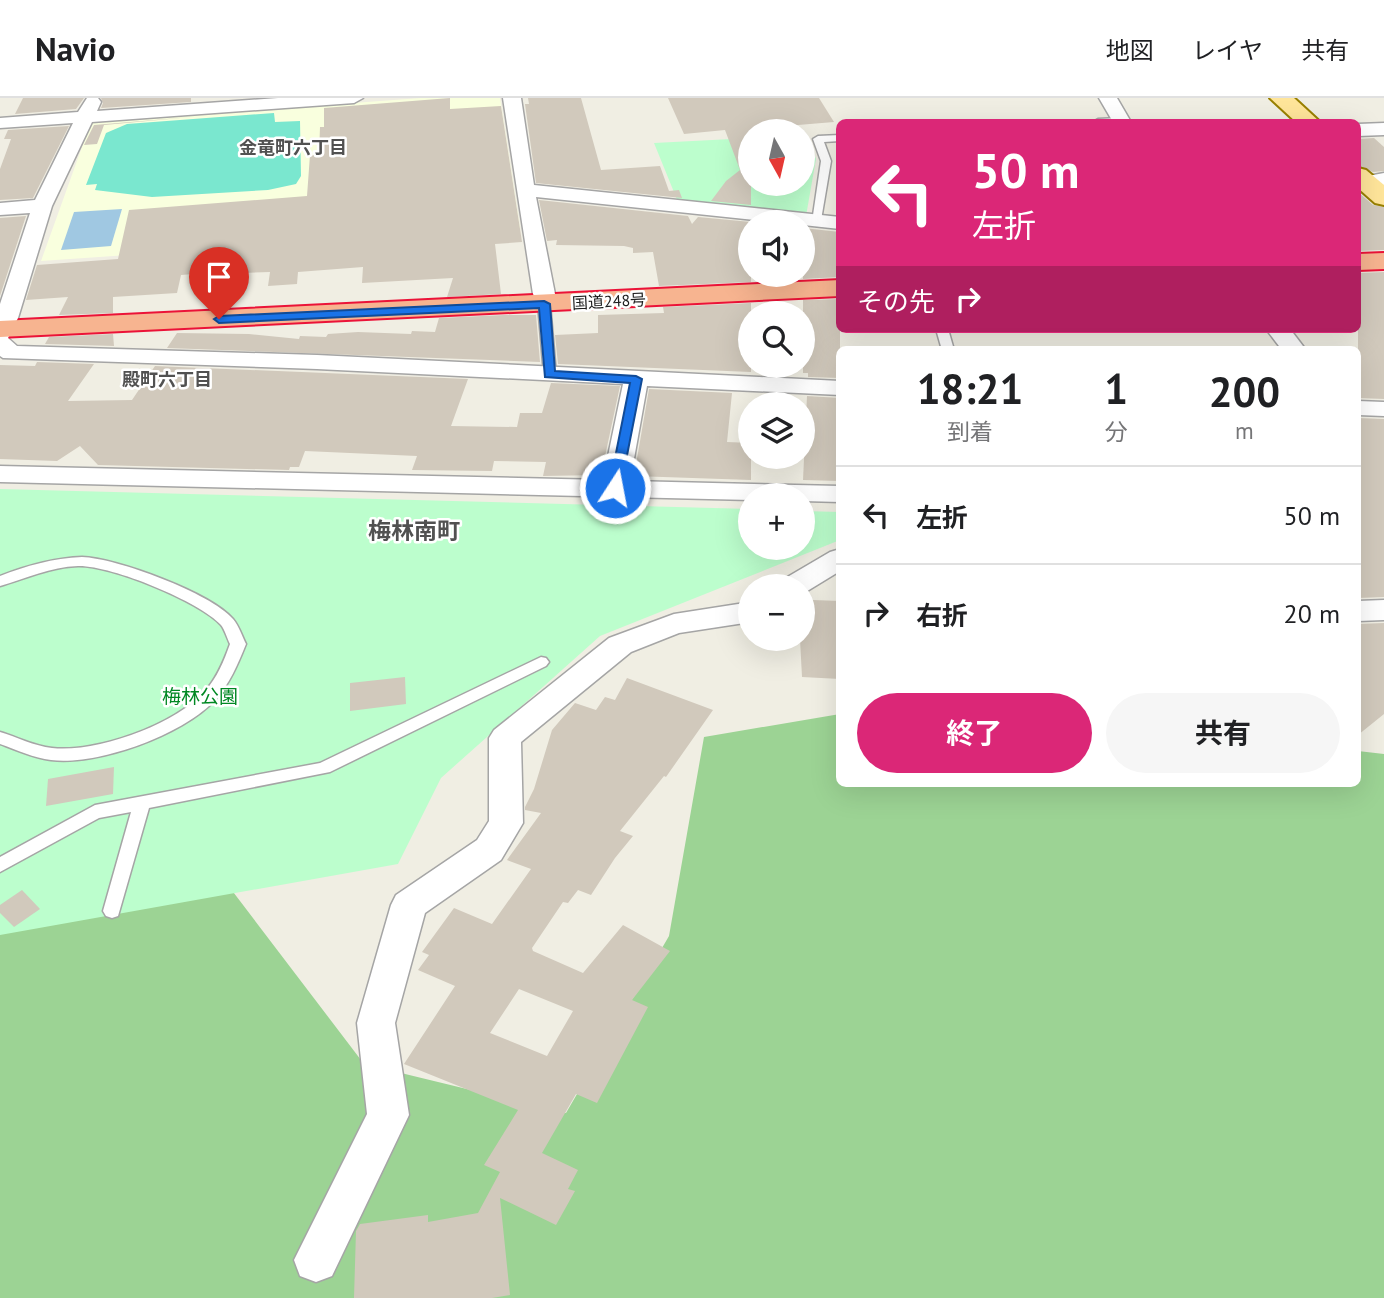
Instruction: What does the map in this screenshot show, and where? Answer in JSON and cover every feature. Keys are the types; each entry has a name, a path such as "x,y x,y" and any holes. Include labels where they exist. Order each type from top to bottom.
{"highway":[{"path":"1361,252 1384,251"},
{"path":"1361,262 1384,261"},
{"name":"国道248号","path":"2,329 544,299 836,278"},
{"name":"国道248号","path":"544,299 836,288"}],"main road":[{"path":"1268,98 1292,119"},
{"path":"1281,98 1306,119"}],"street":[{"path":"94,98 42,206 2,329 11,353 317,362 836,388"},
{"path":"0,123 354,98"},
{"path":"512,98 544,299"},
{"path":"1108,98 1120,119"},
{"path":"1361,130 1384,129"},
{"path":"525,190 836,222"},
{"path":"0,209 42,206"},
{"path":"615,488 636,379"},
{"path":"1361,408 1384,409"},
{"path":"0,474 836,494"},
{"path":"814,574 836,560"},
{"path":"1361,611 1384,610"},
{"path":"316,1260 388,1115 376,1023 409,905 489,849 506,823 505,738 620,645 674,624 738,614"}],"lane":[{"path":"816,220 828,171 818,139 836,138"},
{"path":"544,299 550,375"},
{"path":"0,580 35,567 65,562 96,562 160,583 227,621 238,644 229,668 207,699 173,725 109,748 53,754 0,738"},
{"path":"0,865 95,812 324,768 541,662"},
{"path":"112,911 142,801"}],"shaded area":[{"path":"421,98 500,98 520,228 41,261 91,122"},
{"path":"274,113 275,122 300,121 301,176 296,184 268,190 152,197 95,190 97,184 86,185 106,133 127,124"},
{"path":"122,209 111,246 61,250 74,212"}],"green space":[{"path":"738,139 738,196 810,196 807,210 751,210 678,202 654,143"},
{"name":"梅林公園","path":"0,489 738,509 738,560 790,560 755,574 738,574 738,581 600,636 441,778 398,864 0,935"},
{"name":"梅林公園","path":"815,511 836,512 836,542 815,550"},
{"path":"836,715 836,787 1361,787 1361,751 1384,754 1384,1298 0,1298 0,928 224,880 364,1064 566,1113 669,936 704,737"}],"building":[{"path":"23,98 84,98 76,109 15,114"},
{"path":"101,98 191,98 191,102 101,108"},
{"path":"450,98 450,109 501,106 522,242 495,244 501,294 447,297 453,278 362,283 363,267 298,272 297,284 268,286 270,272 242,273 243,270 181,275 177,293 113,297 113,313 59,315 68,297 26,300 37,265 118,259 129,210 307,196 310,155 319,155 324,108"},
{"path":"528,98 581,98 601,170 660,166 669,191 679,190 682,198 536,183 525,104 529,104"},
{"path":"668,98 819,98 834,122 816,124 816,119 738,119 738,165 725,130 684,134"},
{"path":"191,117 104,125 97,144 84,145 94,125"},
{"path":"69,126 33,198 0,200 0,169 11,139 4,139 8,130"},
{"path":"1374,138 1384,147 1384,171 1373,172 1361,167 1361,139"},
{"path":"738,172 738,196 751,196 751,205 711,201 726,181"},
{"path":"1361,195 1373,205 1384,207 1384,250 1361,251"},
{"path":"539,200 688,216 692,224 698,217 738,221 738,283 659,286 653,252 633,253 633,248 624,246 556,245 557,240 547,241"},
{"path":"26,216 0,296 0,218"},
{"path":"815,229 836,232 836,277 815,278"},
{"path":"1384,272 1384,399 1361,398 1361,346 1358,346 1358,333 1361,333 1361,273"},
{"path":"836,299 836,333 840,333 840,346 836,346 836,378 815,377 815,301 803,301"},
{"path":"738,304 738,371 558,364 555,335 598,333 598,315 664,313 663,307"},
{"path":"536,315 540,362 167,348 177,333 249,334 299,339 300,336 326,337 328,334 358,332 411,334 412,331 435,332 439,318"},
{"path":"113,334 114,346 45,344 49,337"},
{"path":"37,362 94,364 68,401 132,400 155,366 468,379 451,426 517,427 520,413 542,413 551,383 620,386 601,475 543,476 546,462 494,461 492,471 412,470 417,456 305,451 299,467 290,467 289,470 98,465 80,446 57,461 0,459 0,365 35,366"},
{"path":"649,389 732,393 727,442 738,442 738,469 751,469 751,480 634,476"},
{"path":"815,396 836,398 836,481 803,480 804,469 815,469"},
{"path":"1361,418 1384,419 1384,597 1361,598"},
{"path":"815,600 836,601 836,679 802,677 801,651 815,651"},
{"path":"1384,623 1384,714 1361,733 1361,624"},
{"path":"405,677 406,704 350,711 350,683"},
{"path":"627,678 713,710 666,777 664,776 620,831 633,836 591,895 578,890 568,903 563,902 532,948 533,951 583,973 623,925 670,951 632,1000 648,1007 597,1103 576,1094 542,1153 578,1170 568,1189 575,1191 556,1225 500,1198 510,1295 492,1298 354,1298 356,1231 360,1224 428,1215 428,1222 478,1213 500,1172 484,1165 518,1110 404,1064 455,986 418,970 429,955 422,952 454,908 492,924 531,869 507,860 541,813 525,810 525,807 534,789 552,730 575,703 596,710 605,697 615,700","holes":["519,989 573,1011 547,1056 490,1033"]},
{"path":"114,767 113,794 46,806 48,779"},
{"path":"22,890 40,909 14,927 0,913 0,905"}],"district":[{"name":"金竜町六丁目","path":"293,147"},
{"name":"殿町六丁目","path":"167,379"},
{"name":"梅林南町","path":"414,530"}],"route":[{"path":"219,319 544,304 550,375 636,379 615,488"}]}
